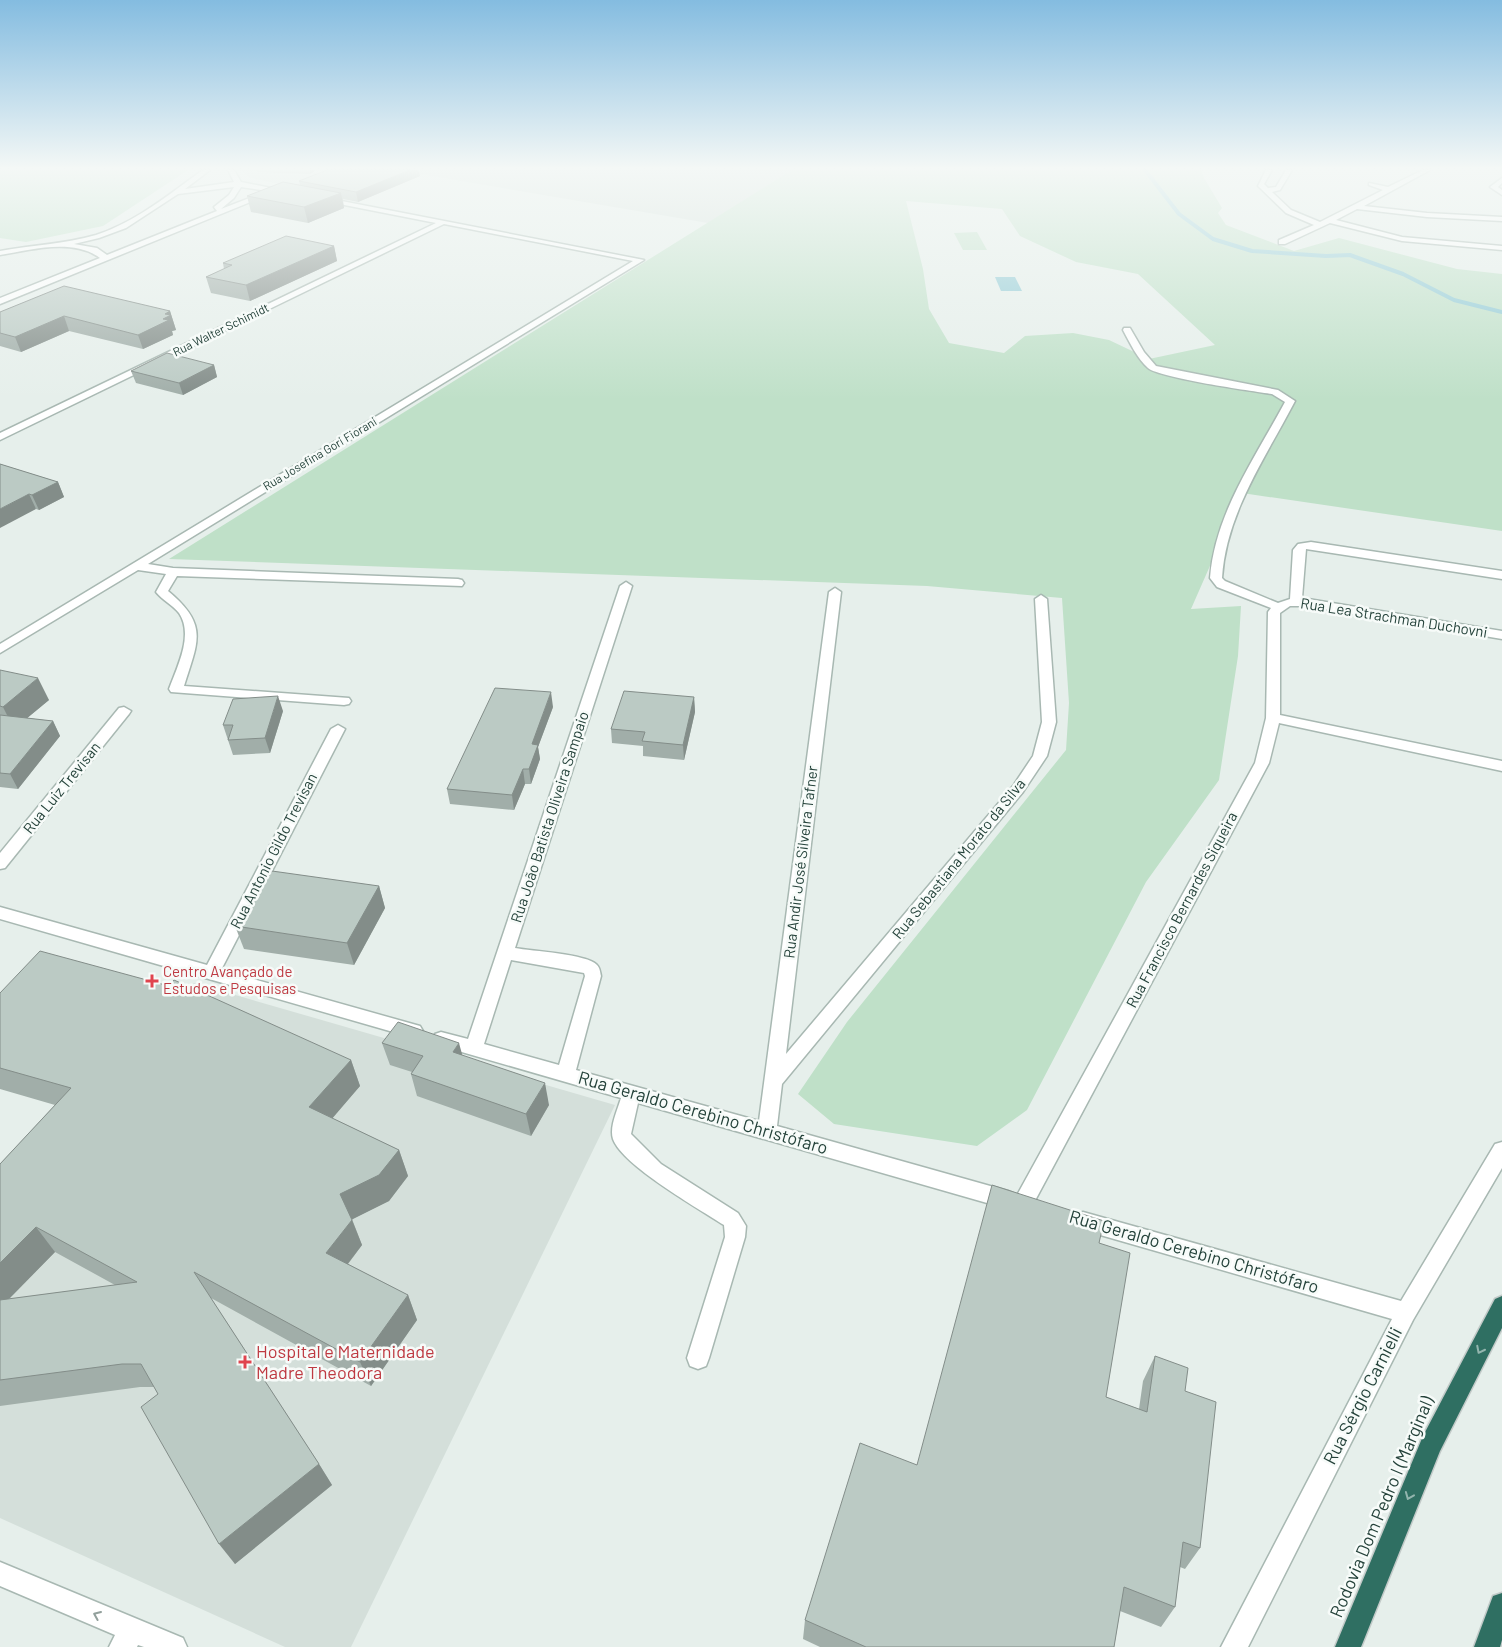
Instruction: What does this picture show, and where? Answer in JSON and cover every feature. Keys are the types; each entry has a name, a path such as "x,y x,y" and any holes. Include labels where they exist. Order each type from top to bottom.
{"highway":[{"name":"Rodovia Dom Pedro I (Marginal)","path":"1348,1647 1431,1444 1502,1306"},
{"path":"1487,1647 1502,1605"}],"street":[{"path":"0,252 46,247"},
{"path":"63,247 94,250 104,257 102,261"},
{"path":"0,301 136,247"},
{"name":"Rua Walter Schimidt","path":"0,437 392,247"},
{"name":"Rua Josefina Gori Fiorani","path":"0,649 640,260 572,247"},
{"path":"1489,247 1502,248"},
{"path":"0,248 15,250"},
{"name":"Rua Lea Strachman Duchovni","path":"1127,330 1140,354 1153,368 1184,376 1275,392 1290,401 1242,493 1224,534 1215,563 1216,578 1221,584 1287,604 1502,635"},
{"name":"Rua Francisco Bernardes Siqueira","path":"1022,1204 1262,763 1273,718 1274,612 1287,604 1299,550 1302,546 1311,545 1502,575"},
{"path":"136,566 173,572 458,583"},
{"path":"173,572 162,592 183,611 190,622 191,635 176,689 344,701"},
{"name":"Rua João Batista Oliveira Sampaio","path":"474,1048 626,586"},
{"name":"Rua Andir José Silveira Tafner","path":"767,1131 836,592"},
{"name":"Rua Sebastiana Morato da Silva","path":"773,1082 1018,789 1040,756 1049,722 1041,599"},
{"name":"Rua Luiz Trevisan","path":"0,864 124,711"},
{"path":"1273,718 1502,766"},
{"name":"Rua Antonio Gildo Trevisan","path":"211,973 338,729"},
{"name":"Rua Geraldo Cerebino Christófaro","path":"0,913 1042,1209"},
{"path":"505,953 585,965 591,969 593,976 566,1074"},
{"path":"631,1093 621,1132 622,1138 654,1170 731,1219 736,1226 735,1236 698,1358"},
{"name":"Rua Sérgio Carnielli","path":"1234,1647 1406,1313 1502,1150"},
{"name":"Rua Geraldo Cerebino Christófaro","path":"1070,1217 1406,1313"},
{"path":"0,1574 127,1639 174,1647"}],"shaded area":[{"name":"Hospital e Maternidade Madre Theodora","path":"194,983 615,1105 351,1647 285,1647 0,1518 0,1206"}],"green space":[{"path":"669,247 917,247 929,309 949,343 1004,353 1025,336 1073,333 1109,340 1149,359 1215,345 1138,274 1076,262 1043,247 1283,247 1294,251 1308,247 1373,247 1457,269 1502,274 1502,531 1242,493 1191,609 1241,606 1238,656 1219,780 1146,882 1027,1110 977,1146 834,1124 798,1094 847,1022 1066,750 1069,703 1062,598 927,586 169,559"},
{"path":"961,247 985,247 987,250 963,250"}],"water":[{"path":"995,277 1015,277 1022,291 1001,291"}],"building":[{"path":"261,247 332,247 246,285 206,277 232,265 223,263"},
{"path":"64,286 170,311 165,314 171,315 163,319 169,320 138,335 64,316 15,337 0,333 0,312"},
{"path":"167,353 214,365 179,383 131,371"},
{"path":"0,464 58,482 0,509"},
{"path":"0,670 38,678 3,707 0,706"},
{"path":"495,688 551,692 532,744 538,745 529,769 523,769 512,795 447,789"},
{"path":"624,691 694,697 683,745 642,741 645,732 611,729"},
{"path":"278,696 265,738 228,740 233,725 223,725 233,699"},
{"path":"0,715 53,721 10,774 0,773"},
{"path":"272,871 379,886 347,943 235,926"},
{"path":"40,951 169,986 174,980 351,1060 309,1107 399,1150 379,1175 340,1194 352,1220 326,1253 408,1295 360,1362 194,1272 319,1464 219,1544 141,1407 158,1394 141,1364 122,1364 0,1380 0,1300 137,1282 36,1227 0,1263 0,1164 71,1088 0,1068 0,993"},
{"path":"398,1022 459,1043 453,1052 545,1083 526,1114 411,1074 423,1056 382,1043"},
{"path":"992,1185 1104,1221 1099,1243 1130,1253 1106,1397 1147,1412 1155,1356 1188,1368 1185,1391 1216,1402 1200,1548 1183,1542 1175,1607 1124,1587 1114,1647 866,1647 805,1620 860,1443 917,1465"}],"waterway":[{"path":"1239,247 1252,251 1326,256 1350,255 1403,274 1454,300 1502,312"}],"place":[{"name":"Centro Avançado de Estudos e Pesquisas","path":"152,981"},
{"name":"Hospital e Maternidade Madre Theodora","path":"245,1362"}]}
